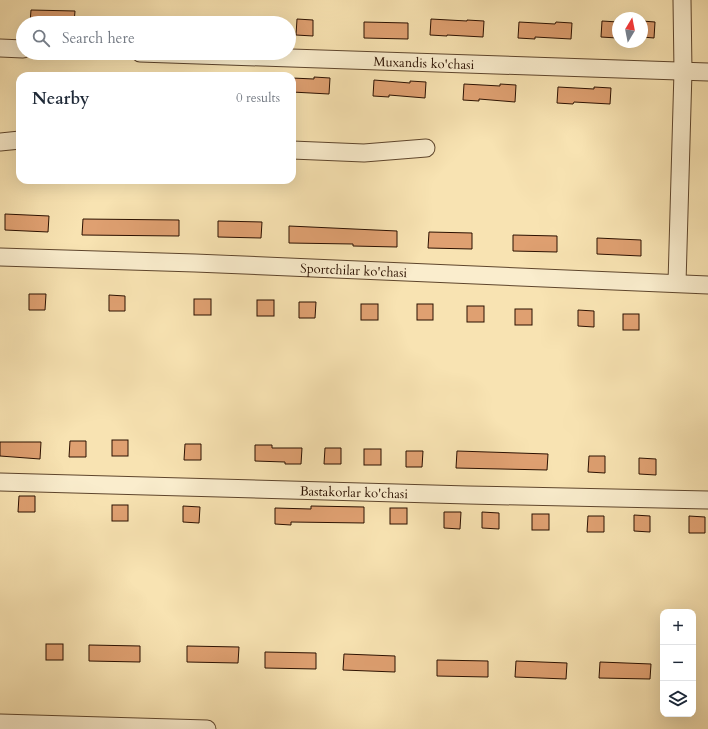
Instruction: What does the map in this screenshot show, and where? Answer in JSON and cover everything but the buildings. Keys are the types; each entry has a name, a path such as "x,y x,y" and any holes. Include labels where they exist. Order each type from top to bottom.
{"street":[{"path":"677,284 683,71 682,0"},
{"path":"0,48 16,49"},
{"name":"Muxandis ko'chasi","path":"296,58 708,72"},
{"path":"0,142 16,140"},
{"path":"296,150 364,153 426,148"},
{"name":"Sportchilar ko'chasi","path":"0,257 195,263 708,285"},
{"name":"Bastakorlar ko'chasi","path":"0,482 708,500"},
{"path":"0,723 207,729"}]}
